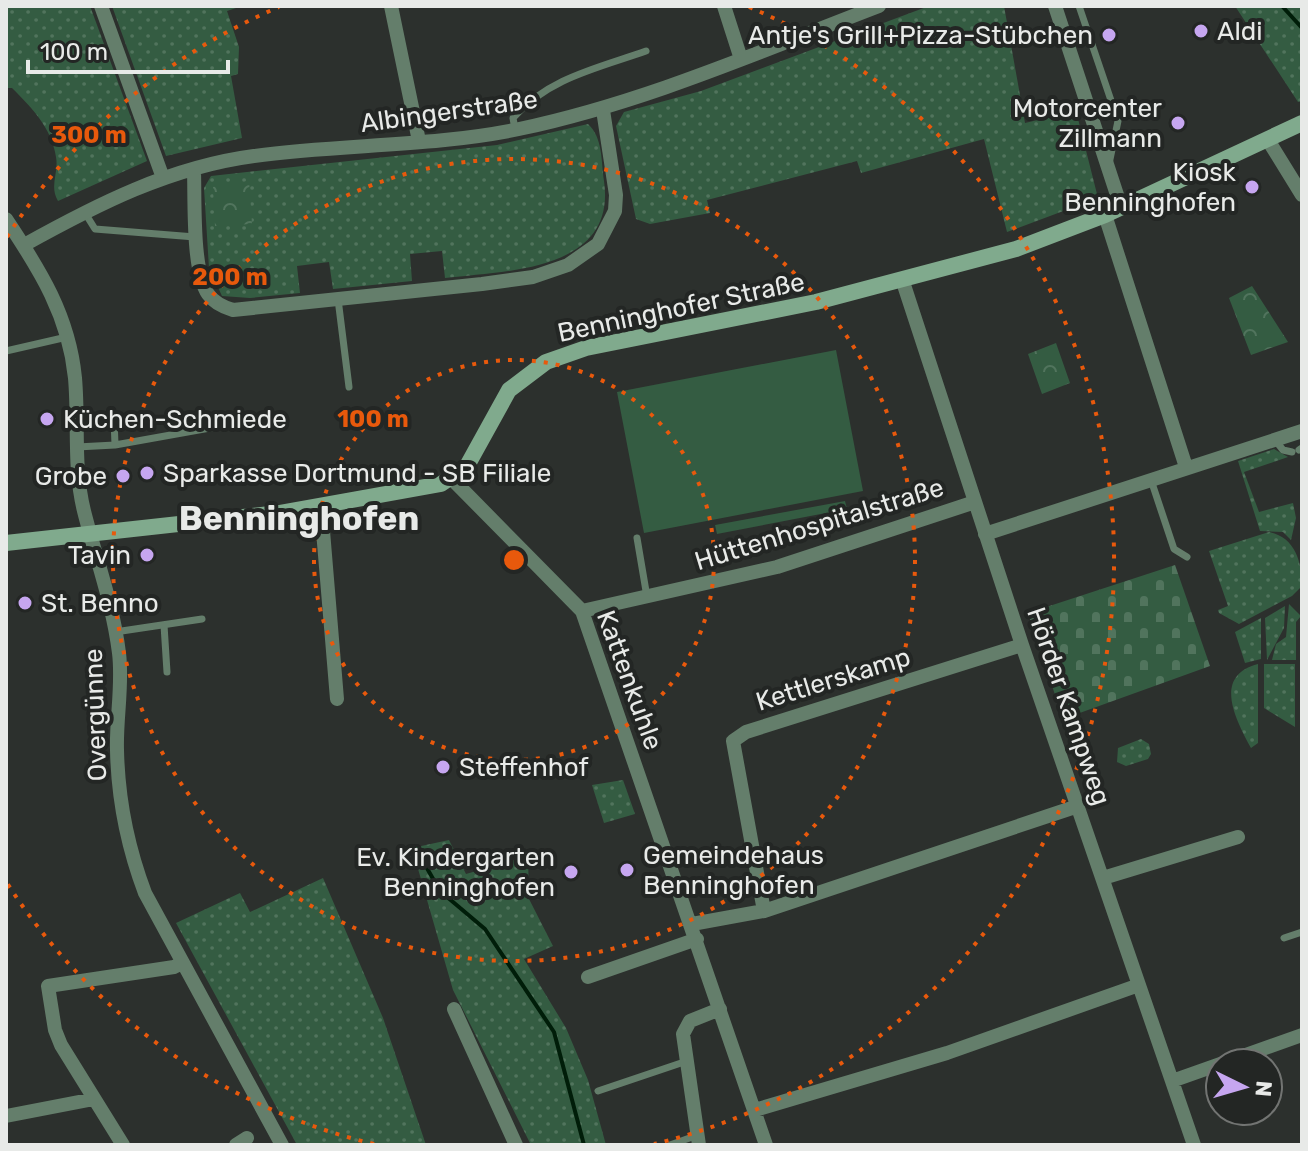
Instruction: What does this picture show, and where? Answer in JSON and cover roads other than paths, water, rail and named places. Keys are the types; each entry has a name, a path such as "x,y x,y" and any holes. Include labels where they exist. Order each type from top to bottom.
{"main road":[{"name":"Benninghofer Straße","path":"452,479 467,466 509,390 546,362 586,348 903,282 1016,249 1105,215 1302,123"},
{"path":"6,543 321,507 429,488 452,479"}],"street":[{"path":"101,6 163,178"},
{"path":"391,6 419,141"},
{"path":"724,6 741,59"},
{"name":"Albingerstraße","path":"24,245 84,212 163,178 252,156 515,130 603,110 879,6"},
{"path":"1055,6 1121,207"},
{"path":"194,171 205,289 219,305 233,310 533,277 584,255 598,244 615,211 616,195 603,110"},
{"path":"1268,140 1302,195"},
{"path":"1105,215 1186,467"},
{"name":"Overgünne","path":"6,219 53,294 69,336 75,447 84,511 115,632 121,676 117,750 128,837 145,893 282,1145"},
{"name":"Hörder Kampweg","path":"903,282 1022,645 1194,1145"},
{"path":"985,534 1302,431"},
{"name":"Kattenkuhle","path":"452,479 582,611 766,1145"},
{"name":"Hüttenhospitalstraße","path":"582,611 777,567 975,502"},
{"path":"321,507 337,699"},
{"name":"Kettlerskamp","path":"764,911 733,741 746,732 1022,645"},
{"path":"692,924 764,911 1078,806"},
{"path":"1103,878 1238,837"},
{"path":"588,977 697,939"},
{"path":"123,1145 55,1030 48,986 174,967 182,963"},
{"path":"755,1110 947,1053 1139,985"},
{"path":"454,1009 516,1145"},
{"path":"699,1140 683,1034 690,1021 720,1009"},
{"path":"1269,1047 1302,1035"},
{"path":"1172,1081 1204,1070"},
{"path":"6,1116 94,1099"}],"lane":[{"path":"1079,6 1118,121 1108,167"},
{"path":"515,130 513,118 520,110 568,76 646,51"},
{"path":"84,212 95,229 198,237"},
{"path":"338,299 349,387"},
{"path":"6,351 69,336"},
{"path":"75,419 114,418 115,445"},
{"path":"75,447 115,445 221,426"},
{"path":"1275,440 1283,450 1298,450"},
{"path":"1151,480 1174,549 1187,557"},
{"path":"637,538 647,597"},
{"path":"115,632 202,619"},
{"path":"164,625 167,672"},
{"path":"1284,938 1302,932"},
{"path":"598,1091 687,1061"},
{"path":"670,1145 699,1140"}],"waterway":[{"path":"1282,6 1302,28"},
{"path":"424,863 440,891 485,929 554,1032 584,1145"}],"place":[{"name":"Aldi","path":"1201,31"},
{"name":"Antje's Grill+Pizza-Stübchen","path":"1109,35"},
{"name":"Motorcenter Zillmann","path":"1178,123"},
{"name":"Kiosk Benninghofen","path":"1252,187"},
{"name":"Küchen-Schmiede","path":"47,419"},
{"name":"Sparkasse Dortmund - SB Filiale","path":"147,473"},
{"name":"Grobe","path":"123,476"},
{"name":"Tavin","path":"147,555"},
{"name":"St. Benno","path":"25,603"},
{"name":"Steffenhof","path":"443,767"},
{"name":"Gemeindehaus Benninghofen","path":"627,870"},
{"name":"Ev. Kindergarten Benninghofen","path":"571,872"}],"district":[{"name":"Benninghofen","path":"299,518"}]}
